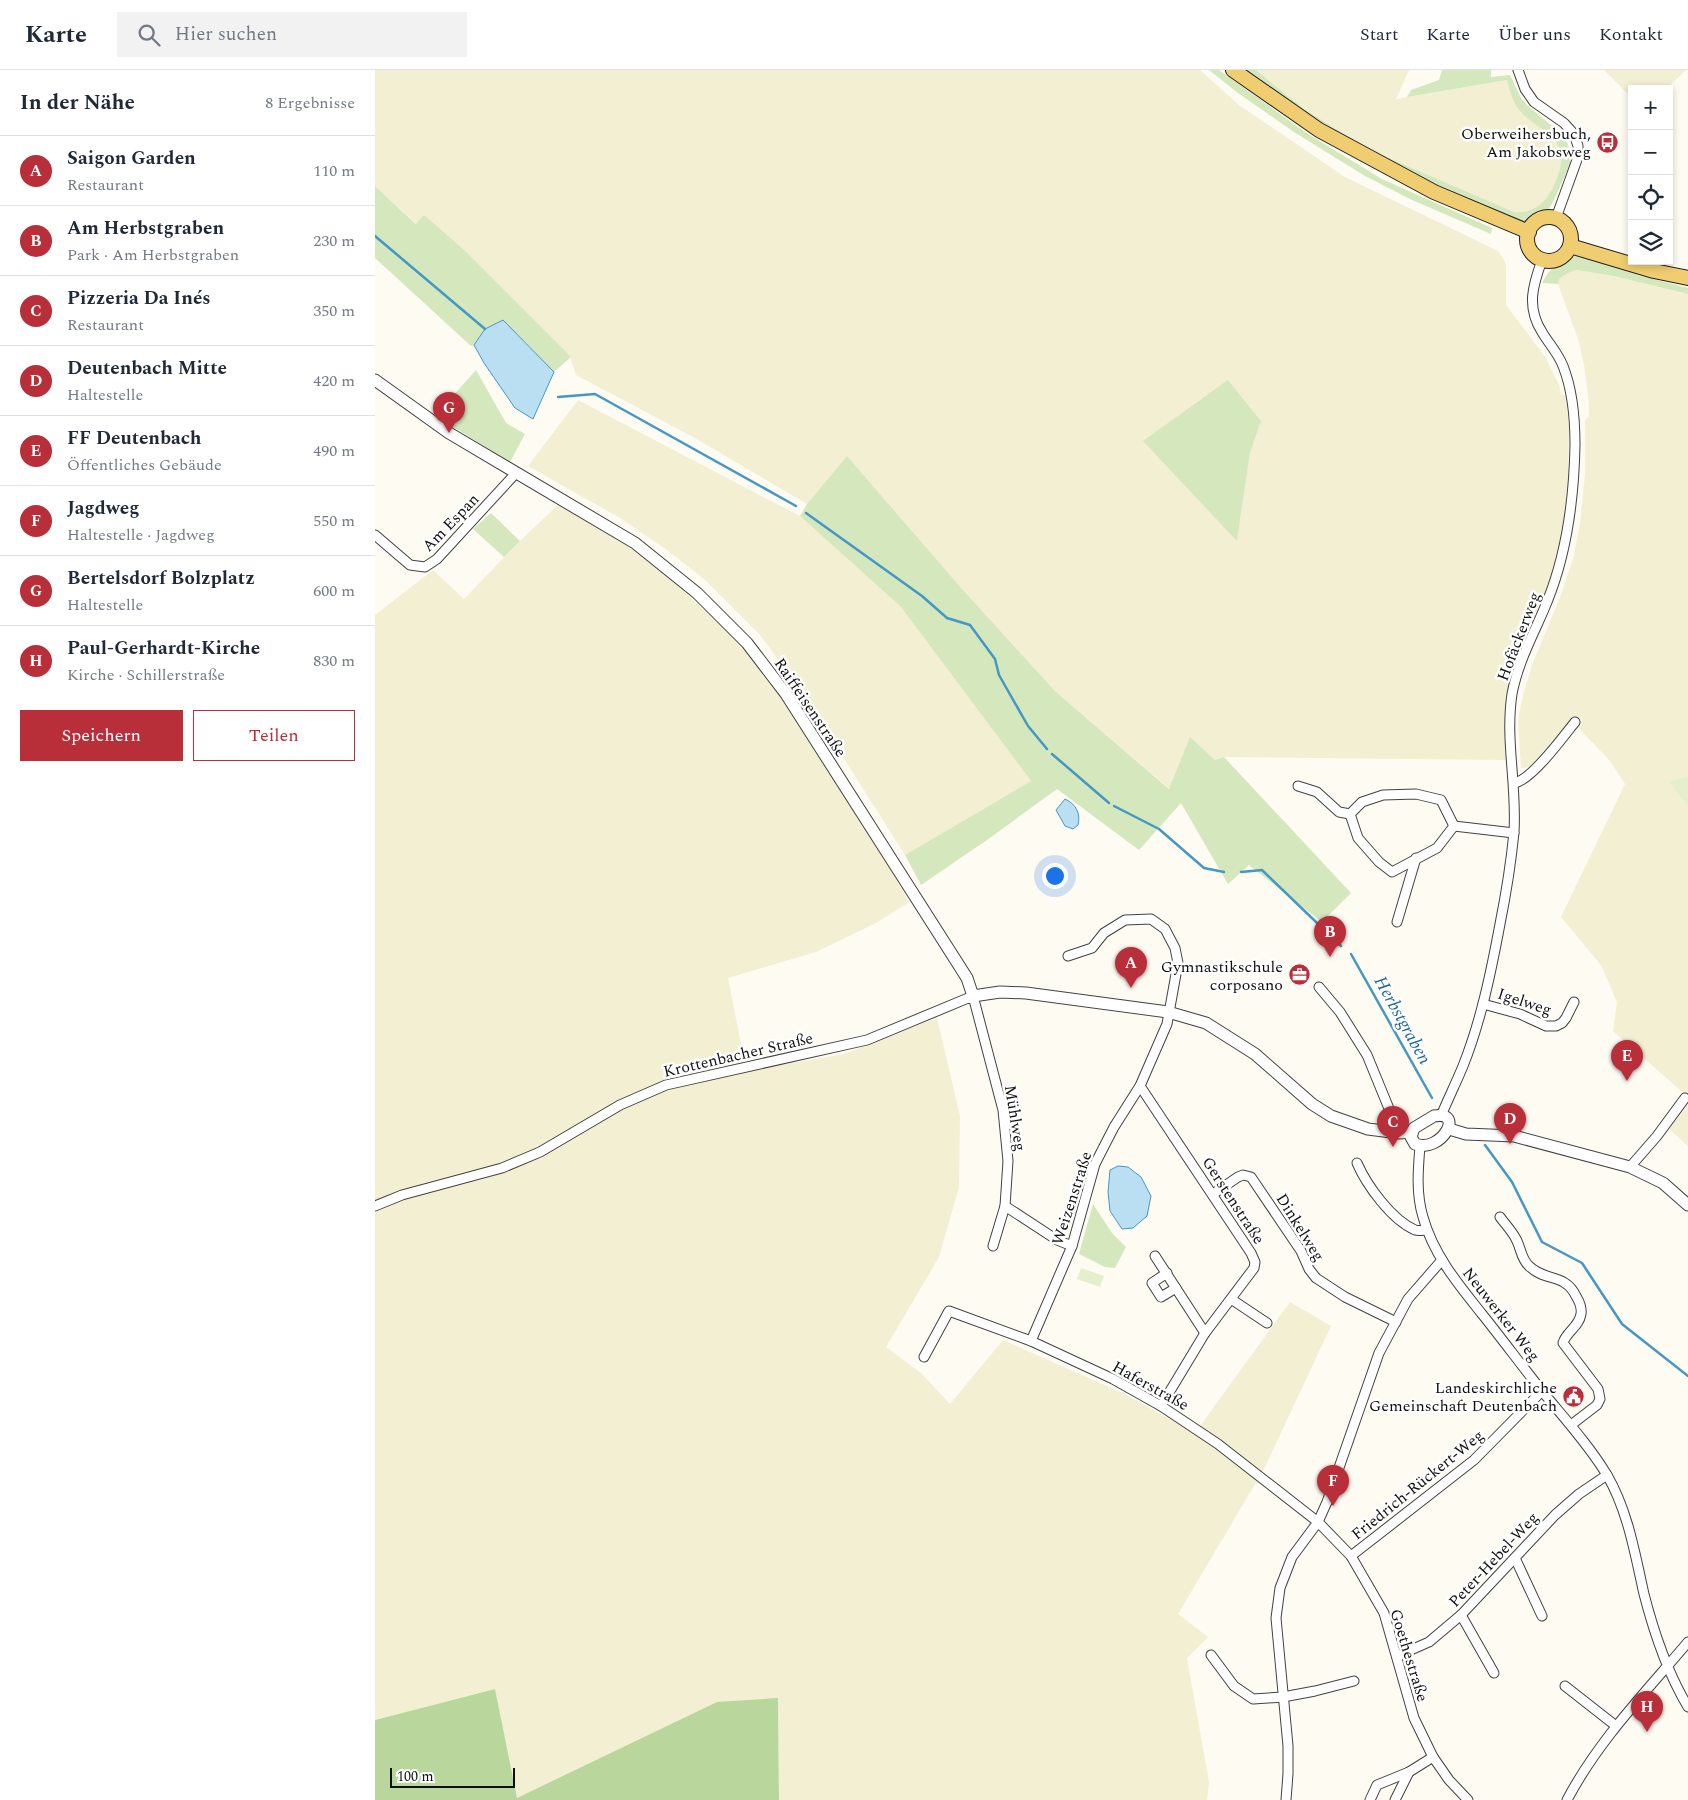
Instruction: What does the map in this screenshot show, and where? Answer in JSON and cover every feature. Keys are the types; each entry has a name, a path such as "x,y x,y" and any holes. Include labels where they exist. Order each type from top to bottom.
{"main road":[{"path":"1233,70 1327,134 1434,192 1529,232"},
{"path":"1556,218 1563,222 1570,233 1570,246 1565,254 1558,259 1542,260 1531,251 1528,245 1529,232 1533,224 1540,219 1556,218"},
{"path":"1570,246 1688,278"}],"street":[{"path":"1518,70 1525,89 1534,102 1564,123 1574,134 1578,146 1578,157 1556,218"},
{"name":"Hofäckerweg","path":"1441,1116 1463,1065 1483,1004 1504,901 1513,833 1514,783 1509,737 1512,694 1518,671 1547,603 1561,560 1569,523 1575,435 1570,390 1563,365 1538,325 1532,305 1533,286 1542,260"},
{"name":"Raiffeisenstraße","path":"375,380 449,433 635,543 697,593 747,643 786,694 967,978 973,996"},
{"name":"Am Espan","path":"375,535 410,565 425,567 437,559 516,473"},
{"path":"1514,783 1519,782 1536,768 1575,722"},
{"path":"1299,786 1317,792 1339,812 1350,814"},
{"path":"1350,814 1362,802 1383,795 1416,794 1441,800 1454,826"},
{"path":"1350,814 1358,838 1379,862 1392,872 1437,848 1454,826"},
{"path":"1454,826 1513,833"},
{"path":"1397,922 1416,858"},
{"name":"Weizenstraße","path":"1031,1341 1072,1246 1095,1164 1114,1127 1140,1086 1167,1024 1178,963 1175,948 1165,930 1151,919 1125,920 1104,933 1092,948 1068,956"},
{"path":"1319,987 1340,1012 1367,1055 1399,1133"},
{"path":"973,996 1000,992 1026,993 1168,1012 1206,1023 1255,1054 1312,1104 1331,1116 1354,1126 1368,1129 1399,1133 1412,1132"},
{"name":"Mühlweg","path":"973,996 1003,1110 1008,1161 1005,1206 993,1246"},
{"name":"Krottenbacher Straße","path":"375,1206 402,1195 502,1168 540,1152 619,1106 666,1085 867,1040 973,996"},
{"name":"Igelweg","path":"1483,1004 1520,1014 1546,1026 1556,1026 1567,1018 1574,1002"},
{"name":"Gerstenstraße","path":"1140,1086 1213,1194 1255,1262 1254,1268 1205,1333 1161,1406"},
{"path":"1630,1167 1657,1136 1685,1098"},
{"path":"1433,1116 1441,1116 1448,1120 1449,1129 1443,1137 1428,1145 1420,1146 1413,1141 1412,1132 1414,1128 1433,1116"},
{"path":"1449,1129 1466,1134 1514,1136 1630,1167 1663,1183 1688,1205"},
{"name":"Neuwerker Weg","path":"1420,1146 1418,1185 1420,1203 1427,1230 1442,1260 1460,1286 1571,1426 1607,1475 1625,1518 1651,1620 1667,1667 1688,1706"},
{"path":"1357,1163 1373,1191 1399,1220 1417,1231 1427,1230"},
{"name":"Dinkelweg","path":"1213,1194 1238,1177 1243,1175 1251,1177 1301,1251 1309,1269 1316,1278 1345,1297 1396,1322"},
{"path":"1005,1206 1057,1240 1072,1246"},
{"path":"1500,1217 1516,1239 1521,1256 1529,1267 1545,1276 1565,1282 1574,1291 1580,1305 1580,1319 1563,1343 1598,1389 1601,1399 1597,1405 1571,1426"},
{"path":"1155,1256 1205,1333"},
{"path":"1286,1800 1288,1746 1275,1618 1281,1588 1292,1557 1318,1522 1327,1502 1379,1354 1408,1299 1442,1260"},
{"path":"1167,1273 1152,1283 1161,1297 1176,1288"},
{"path":"1231,1298 1267,1323"},
{"name":"Haferstraße","path":"924,1357 949,1311 1031,1341 1113,1379 1161,1406 1218,1444 1318,1522"},
{"name":"Friedrich-Rückert-Weg","path":"1351,1556 1474,1460 1542,1391"},
{"name":"Peter-Hebel-Weg","path":"1397,1656 1429,1642 1461,1615 1561,1509 1607,1475"},
{"name":"Goethestraße","path":"1318,1522 1351,1556 1384,1613 1415,1718 1433,1757 1449,1780 1468,1800"},
{"path":"1515,1558 1542,1616"},
{"path":"1461,1615 1494,1673"},
{"path":"1567,1800 1593,1757 1616,1726 1688,1642"},
{"path":"1211,1656 1234,1686 1253,1699 1283,1697 1354,1681"},
{"path":"1565,1686 1616,1726"},
{"path":"1370,1800 1377,1785 1409,1772 1433,1757"},
{"path":"1395,1800 1409,1772"}],"shaded area":[{"path":"375,70 1200,70 1239,105 1345,177 1498,251 1506,266 1506,305 1546,358 1559,385 1561,394 1566,396 1569,427 1568,485 1561,542 1544,598 1513,677 1507,760 1224,757 1170,789 1055,691 963,590 847,456 807,504 695,438 576,375 570,357 424,215 417,224 375,186","holes":["1228,380 1261,421 1250,453 1237,541"]},
{"path":"1256,70 1409,70 1396,99 1507,80 1515,102 1559,144 1563,161 1550,194 1543,203 1535,209 1521,213 1514,212 1368,149 1304,109"},
{"path":"1604,70 1686,70 1670,85 1628,85 1628,94"},
{"path":"1577,270 1614,276 1688,294 1688,776 1670,782 1688,806 1688,1097 1613,1031 1617,1002 1601,965 1561,917 1625,784 1610,761 1571,720 1529,767 1521,768 1518,720 1523,695 1532,665 1559,600 1573,559 1580,524 1585,474 1585,421 1589,416 1589,403 1579,342 1558,284 1560,278"},
{"path":"578,400 800,516 901,607 1031,781 905,855 803,694 760,635 704,579 667,550 620,518 528,466"},
{"path":"558,505 611,534 663,572 742,645 783,699 873,840 909,902 876,923 816,952 728,978 745,1064 662,1082 626,1097 554,1140 508,1164 375,1202 375,615 433,570 464,599"},
{"path":"937,1018 960,1116 959,1187 939,1257 886,1347 921,1373 950,1404 1003,1340 1125,1394 1195,1433 1290,1302 1331,1326 1264,1469 1178,1614 1208,1637 1187,1658 1209,1782 1207,1800 779,1800 778,1698 516,1798 495,1689 375,1720 375,1209 417,1195 480,1180 513,1169 559,1146 626,1106 660,1091 746,1071 844,1054"},
{"path":"1688,1105 1688,1146 1669,1129"}],"green space":[{"path":"1209,70 1219,70 1308,134 1382,179 1492,228 1491,234 1412,200 1365,176 1294,132"},
{"path":"1243,70 1256,70 1304,109 1368,149 1514,212 1524,212 1533,209 1548,196 1559,172 1560,151 1557,143 1551,137 1518,109 1507,80 1407,97 1411,90 1439,80 1442,70 1491,70 1491,77 1510,75 1521,98 1527,105 1565,137 1571,153 1570,164 1546,213 1539,219 1521,223 1446,194 1314,124"},
{"path":"375,186 416,224 424,215 463,249 571,357 554,372 503,320 485,329 474,345 471,346 375,258"},
{"path":"1576,256 1600,261 1638,275 1688,288 1688,294 1614,276 1577,270 1560,278 1558,284 1542,283 1556,265"},
{"path":"476,370 506,423 525,434 510,462 435,416"},
{"path":"1228,380 1261,421 1250,453 1237,541 1143,441"},
{"path":"847,456 963,590 1055,691 1169,789 1190,737 1215,760 1224,757 1351,893 1322,922 1249,865 1228,884 1181,803 1139,850 1057,789 921,885 905,855 1031,781 901,607 800,516 807,504"},
{"path":"491,513 520,541 504,557 473,529"},
{"path":"1688,776 1688,806 1669,782"},
{"path":"1093,1204 1112,1233 1126,1247 1115,1268 1105,1267 1079,1254"},
{"path":"1081,1268 1104,1276 1100,1287 1077,1279"},
{"path":"495,1689 517,1798 717,1702 778,1698 779,1800 375,1800 375,1720"}],"water":[{"path":"503,320 554,372 533,419 515,408 474,345 485,329"},
{"path":"1065,799 1075,807 1078,813 1078,825 1073,829 1065,826 1056,810"},
{"path":"1118,1166 1128,1167 1141,1177 1151,1196 1147,1216 1133,1228 1122,1229 1110,1211 1108,1192 1110,1170"}],"waterway":[{"path":"375,236 485,329"},
{"path":"558,397 595,394 796,506"},
{"path":"806,513 922,596 947,618 970,625 995,659 999,675 1028,726 1047,749"},
{"path":"1052,754 1109,803"},
{"path":"1114,806 1159,829 1204,868 1224,872"},
{"name":"Herbstgraben","path":"1241,872 1262,870 1341,946"},
{"name":"Herbstgraben","path":"1351,954 1432,1098"},
{"name":"Herbstgraben","path":"1485,1145 1512,1182 1542,1242 1582,1263 1622,1324 1688,1376"}],"place":[{"name":"Oberweihersbuch, Am Jakobsweg","path":"1607,142"},
{"name":"Bertelsdorf Bolzplatz","path":"449,433"},
{"name":"Am Herbstgraben","path":"1330,957"},
{"name":"Gymnastikschule corposano","path":"1299,975"},
{"name":"Saigon Garden","path":"1131,988"},
{"name":"FF Deutenbach","path":"1627,1081"},
{"name":"Deutenbach Mitte","path":"1510,1144"},
{"name":"Pizzeria Da Inés","path":"1393,1147"},
{"name":"Landeskirchliche Gemeinschaft Deutenbach","path":"1573,1396"},
{"name":"Jagdweg","path":"1333,1506"},
{"name":"Paul-Gerhardt-Kirche","path":"1647,1732"}]}
